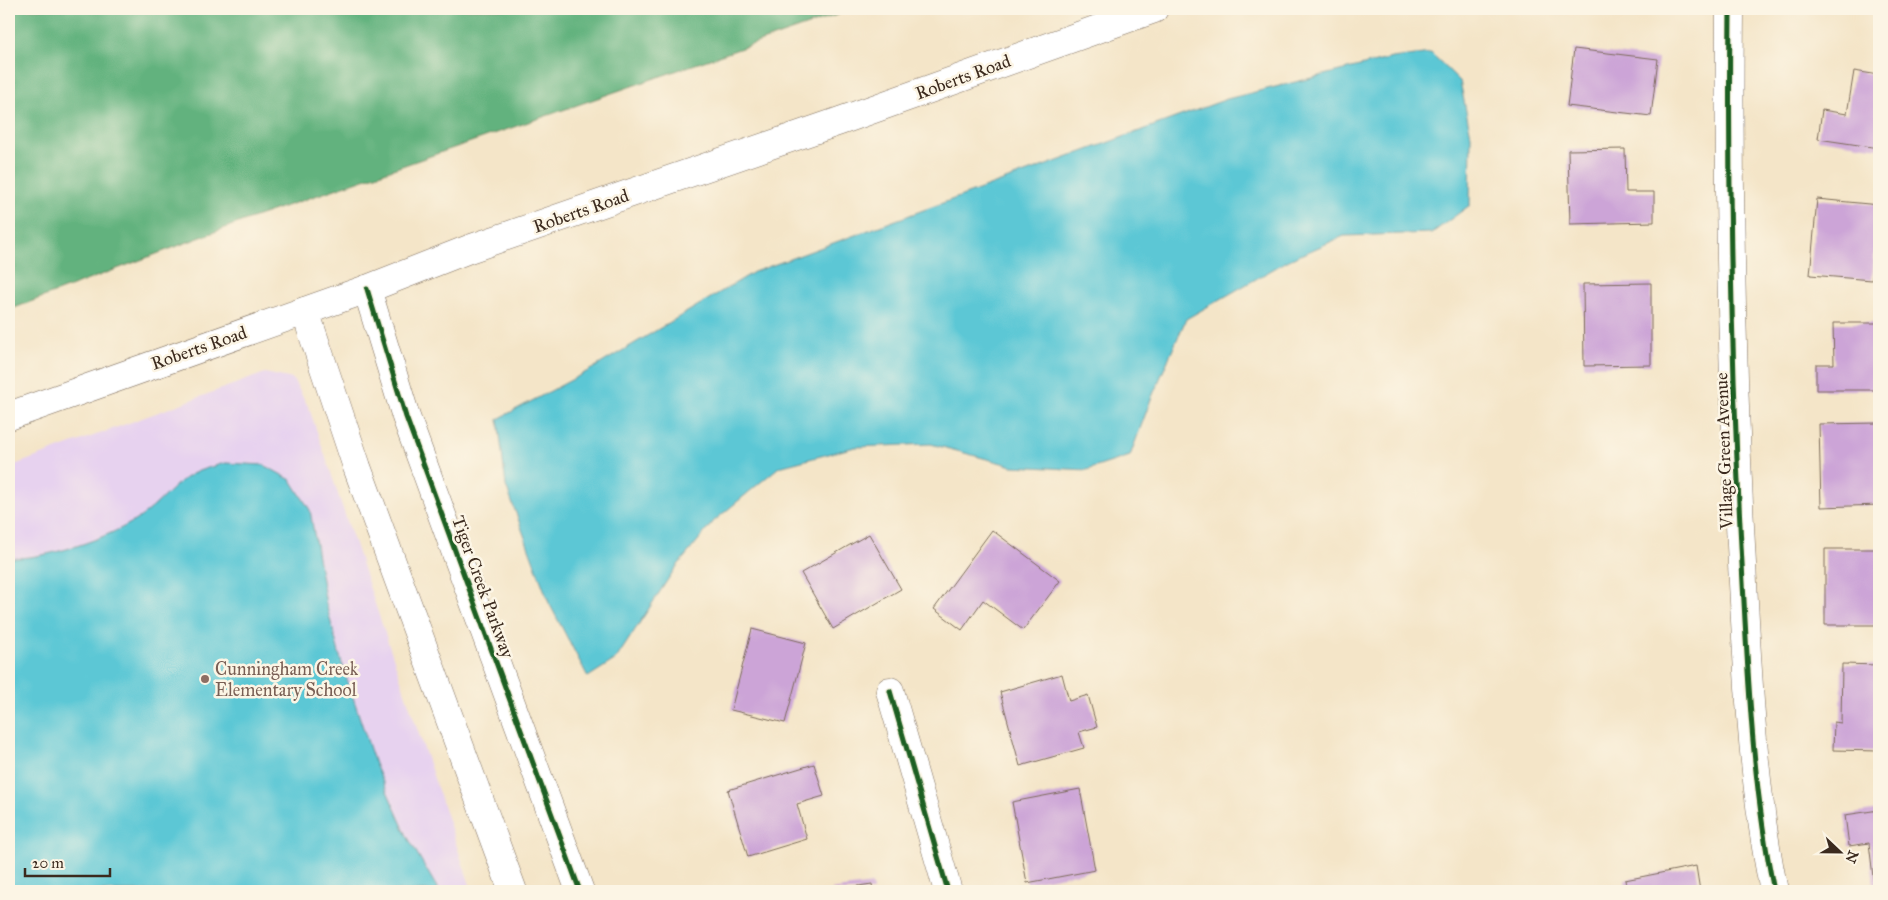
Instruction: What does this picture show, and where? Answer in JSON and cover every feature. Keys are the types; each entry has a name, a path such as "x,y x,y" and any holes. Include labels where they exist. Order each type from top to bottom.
{"street":[{"name":"Roberts Road","path":"9,416 367,290 469,249 840,121 1154,9"},
{"name":"Village Green Avenue","path":"1730,9 1730,262 1740,522 1751,730 1774,891"},
{"name":"Tiger Creek Parkway","path":"367,290 406,417 580,891"},
{"path":"305,311 357,467 512,891"},
{"path":"890,691 948,891"}],"shaded area":[{"name":"Cunningham Creek Elementary School","path":"265,373 293,379 309,408 472,891 9,891 9,467"}],"green space":[{"path":"9,9 854,9 246,220 9,310"}],"water":[{"path":"1431,53 1460,81 1471,136 1470,205 1432,233 1344,236 1289,260 1186,319 1151,399 1130,456 1087,470 1013,466 931,444 855,447 779,467 714,521 674,570 616,659 588,677 549,603 506,486 498,419 590,370 754,272 1227,99 1392,58"},
{"name":"Cunningham Creek Elementary School","path":"225,463 264,465 291,480 310,510 326,604 342,664 375,764 407,836 439,891 9,891 9,558 23,558 58,551 111,533 146,513 185,478 204,469"}],"building":[{"path":"1574,49 1658,59 1651,116 1567,106"},
{"path":"1854,71 1879,75 1879,148 1818,139 1822,110 1847,114"},
{"path":"1625,149 1626,192 1654,192 1654,222 1570,224 1568,150"},
{"path":"1817,199 1879,205 1872,280 1810,275"},
{"path":"1651,283 1651,365 1584,366 1583,284"},
{"path":"1833,323 1879,323 1879,390 1816,390 1816,364 1834,364"},
{"path":"1879,423 1879,505 1821,507 1819,424"},
{"path":"992,530 1060,581 1023,630 983,600 962,630 934,609"},
{"path":"869,534 901,589 833,629 801,573"},
{"path":"1825,549 1879,549 1879,625 1825,625"},
{"path":"752,629 806,643 785,723 731,710"},
{"path":"1842,664 1879,665 1879,751 1833,750 1834,722 1841,723"},
{"path":"1062,674 1069,701 1088,695 1097,727 1079,732 1084,748 1020,766 1000,692"},
{"path":"814,764 824,796 797,804 807,839 748,857 728,790"},
{"path":"1080,789 1095,870 1027,883 1012,802"},
{"path":"1879,810 1879,884 1874,885 1869,843 1849,846 1845,815"},
{"path":"1696,866 1700,891 1627,891 1625,880"},
{"path":"872,884 873,891 831,891 831,890"}],"cycle path":[{"path":"1730,9 1730,217 1733,356 1746,646 1756,770 1774,891"},
{"path":"367,289 406,417 580,891"},
{"path":"890,691 948,891"}],"place":[{"name":"Cunningham Creek Elementary School","path":"205,679"}]}
